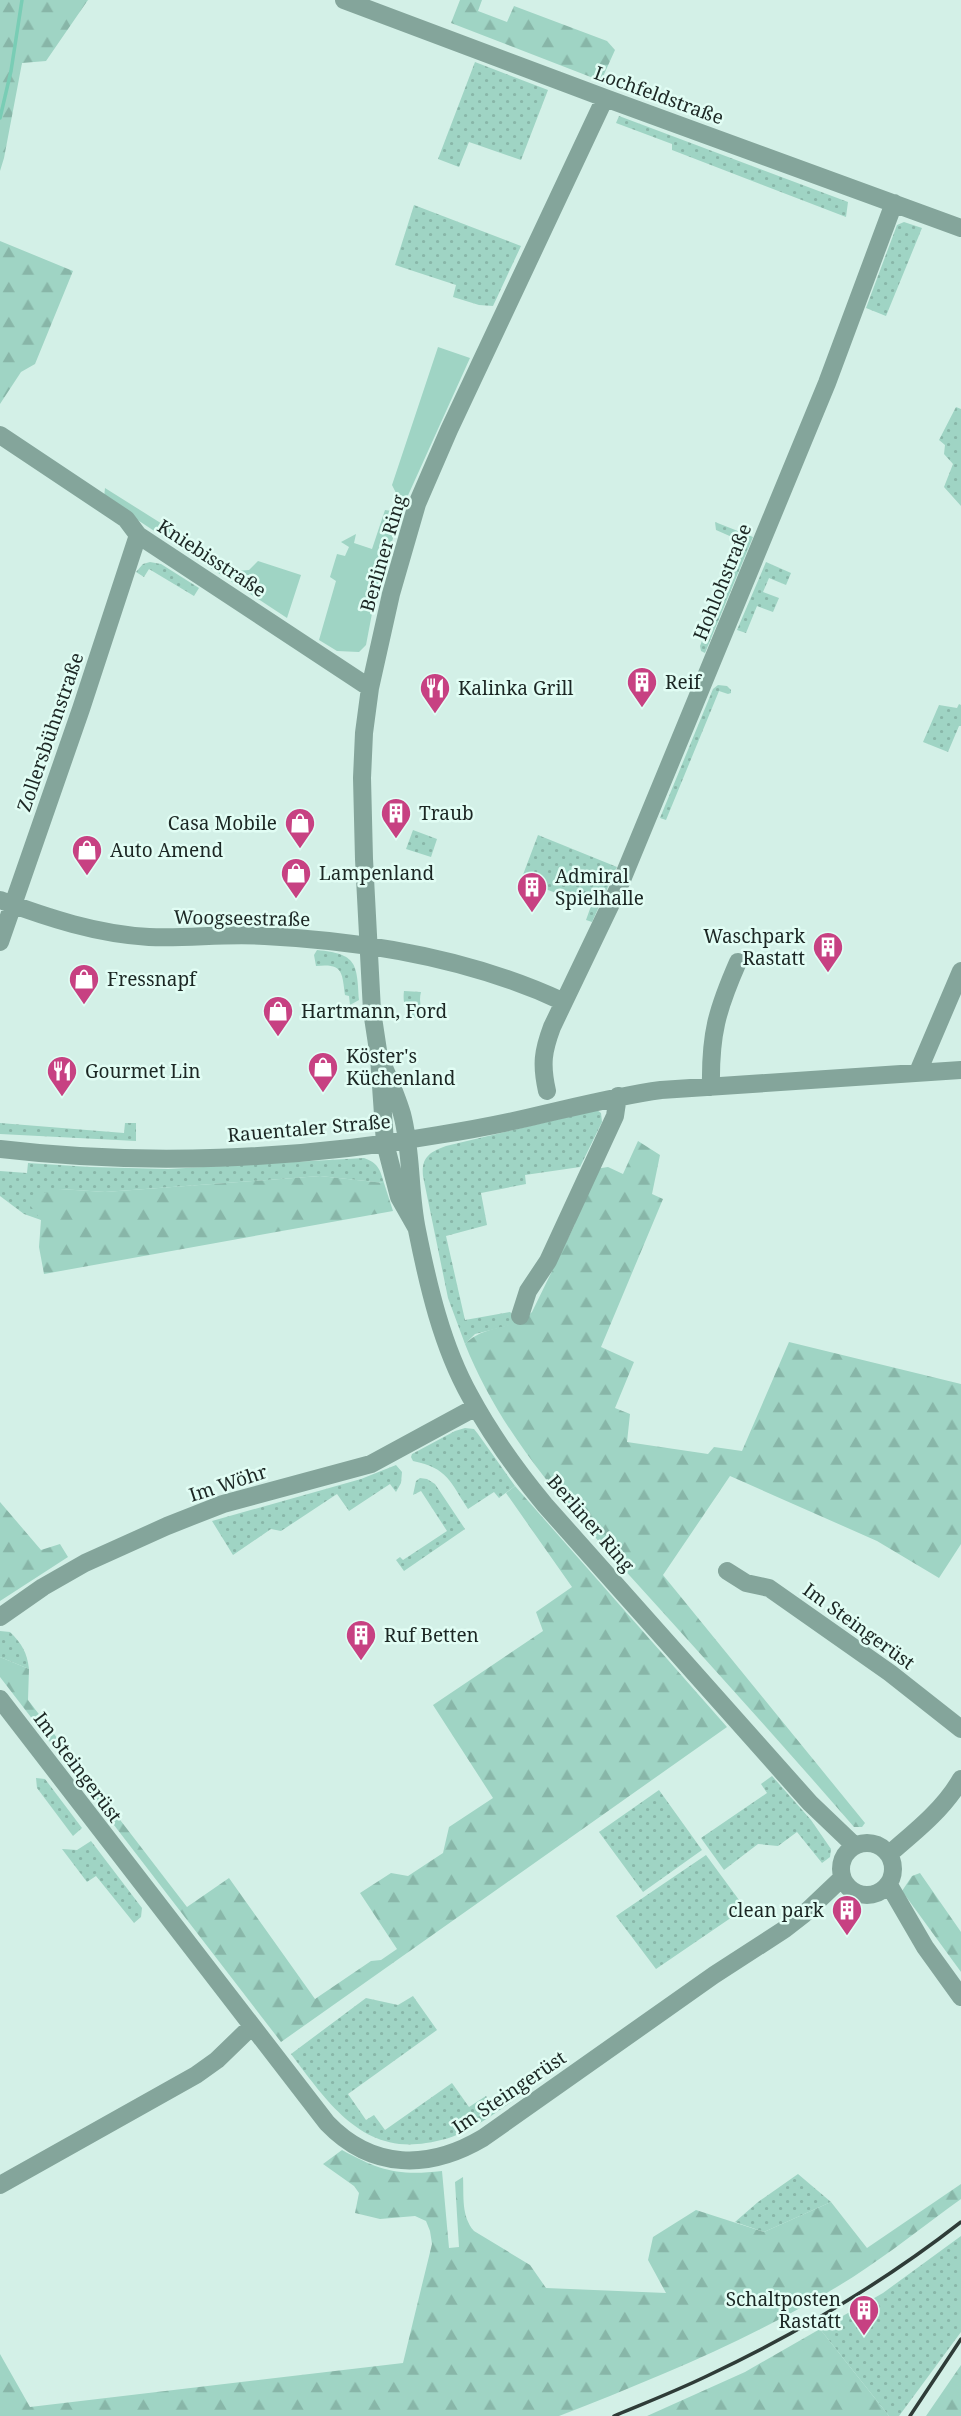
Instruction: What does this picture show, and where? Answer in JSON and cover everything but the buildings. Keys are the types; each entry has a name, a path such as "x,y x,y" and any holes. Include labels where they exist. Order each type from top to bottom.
{"street":[{"name":"Lochfeldstraße","path":"344,0 961,228"},
{"name":"Berliner Ring","path":"416,1227 399,1197 385,1143 379,1057 372,1011 362,778 370,688 391,594 417,504 605,98"},
{"name":"Hohlohstraße","path":"547,1091 542,1064 544,1049 619,887 827,383 894,203"},
{"name":"Kniebisstraße","path":"0,435 126,519 138,535 370,688"},
{"name":"Zollersbühnstraße","path":"0,942 7,903 138,535"},
{"name":"Woogseestraße","path":"7,903 55,920 107,933 151,937 261,935 308,938 368,947 466,967 532,987 564,1002"},
{"path":"711,1087 710,1057 714,1027 720,1003 738,962"},
{"path":"918,1072 961,971"},
{"name":"Berliner Ring","path":"379,1057 402,1116 416,1227 430,1286 453,1359 476,1407 519,1473 545,1505 810,1803 855,1846"},
{"name":"Rauentaler Straße","path":"0,1149 117,1158 298,1152 406,1140 528,1118 618,1096 961,1070"},
{"path":"520,1316 528,1291 548,1261 615,1116 618,1096"},
{"name":"Im Wöhr","path":"0,1617 43,1587 85,1563 146,1535 223,1504 371,1464 476,1407"},
{"name":"Im Steingerüst","path":"727,1570 746,1583 769,1588 890,1673 961,1729"},
{"name":"Im Steingerüst","path":"0,1699 251,2026 341,2138 374,2155 398,2161 425,2161 447,2157 483,2138 847,1885"},
{"path":"889,1854 922,1825 961,1779"},
{"name":"Berliner Ring","path":"810,1803 842,1859 840,1869 847,1885"},
{"path":"842,1859 855,1846 862,1843 876,1844 889,1854 894,1871 881,1890 866,1896 847,1885"},
{"path":"881,1890 961,1997"},
{"path":"0,2185 196,2075 217,2060 251,2026"}],"green space":[{"path":"0,0 88,0 46,61 22,63 0,171"},
{"path":"460,0 482,0 478,11 507,22 514,6 607,41 615,50 601,81 451,23"},
{"path":"475,62 548,90 521,160 469,142 459,167 438,159"},
{"path":"619,116 848,202 846,217 672,150 672,144 616,123"},
{"path":"414,205 521,246 493,306 453,297 456,285 395,265"},
{"path":"904,222 922,228 886,316 866,308 897,225"},
{"path":"0,241 73,271 35,364 21,372 0,404"},
{"path":"438,347 470,358 401,511 374,603 366,645 359,652 337,651 319,640 336,581 330,577 337,554 345,556 349,547 341,542 356,534 354,543 372,549 385,510 392,511 397,495 392,485"},
{"path":"956,407 961,409 961,506 944,487 953,464 944,454 945,445 939,440"},
{"path":"105,488 237,571 249,570 258,561 301,575 287,618 104,498"},
{"path":"715,522 753,537 705,653 700,646 741,541 716,530"},
{"path":"766,562 791,573 786,585 769,578 763,592 779,598 773,612 757,606 746,633 737,630"},
{"path":"143,564 161,564 199,588 194,596 149,569 144,577 136,572"},
{"path":"718,685 727,686 731,693 719,691 666,820 660,818 713,689"},
{"path":"959,704 961,726 948,752 923,742 939,705 957,708"},
{"path":"413,830 437,839 431,857 406,849"},
{"path":"538,835 617,867 592,922 586,920 591,906 521,880"},
{"path":"317,950 340,954 352,963 357,977 359,1000 350,1005 340,971 332,966 316,966 314,955"},
{"path":"404,991 421,992 422,1020 407,1009"},
{"path":"597,1110 601,1113 602,1122 580,1167 525,1175 526,1184 481,1193 487,1225 446,1236 465,1320 510,1312 523,1322 475,1334 465,1344 448,1298 423,1176 425,1160 431,1153 446,1146"},
{"path":"0,1123 124,1133 125,1123 136,1123 136,1141 0,1134"},
{"path":"638,1141 660,1155 652,1194 663,1199 601,1347 634,1362 615,1408 630,1414 627,1442 708,1454 714,1447 742,1451 789,1342 961,1384 961,1544 939,1578 877,1541 730,1476 663,1575 865,1823 862,1827 854,1827 576,1516 525,1452 503,1418 482,1382 465,1344 481,1333 516,1322 532,1312 575,1224 570,1221 595,1169 608,1167 623,1174"},
{"path":"364,1158 378,1167 384,1183 320,1176 105,1192 60,1189 41,1220 24,1214 0,1196 0,1171 27,1173 28,1163 168,1169"},
{"path":"320,1176 384,1183 393,1211 44,1274 39,1247 41,1220 24,1197 60,1189 105,1192"},
{"path":"465,1428 474,1429 515,1486 499,1498 494,1492 468,1509 441,1472 413,1461 411,1457 412,1454"},
{"path":"396,1465 402,1472 401,1483 396,1492 390,1484 349,1511 337,1494 281,1531 271,1529 233,1555 212,1521 361,1479"},
{"path":"420,1478 435,1484 465,1529 404,1571 396,1560 400,1557 403,1560 447,1531 421,1491 413,1495 416,1481"},
{"path":"515,1486 727,1727 281,2042 0,1677 0,1657 29,1669 28,1700 187,1907 229,1878 315,1999 371,1961 381,1960 397,1949 360,1893 391,1873 408,1876 443,1853 449,1827 493,1798 433,1705 543,1631 536,1612 572,1587 506,1493"},
{"path":"0,1502 41,1550 60,1544 68,1557 0,1601"},
{"path":"0,1631 10,1632 18,1640 29,1669 0,1657"},
{"path":"772,1776 811,1820 831,1849 830,1857 822,1863 797,1832 778,1846 758,1844 724,1870 701,1838 767,1793 761,1784"},
{"path":"36,1778 45,1779 82,1828 73,1836 37,1788"},
{"path":"659,1790 702,1850 643,1892 599,1832"},
{"path":"91,1841 142,1908 141,1917 134,1923 96,1876 87,1882 62,1849 77,1850"},
{"path":"706,1855 742,1904 738,1913 656,1969 616,1916"},
{"path":"920,1873 961,1932 961,1972 902,1891 912,1876"},
{"path":"413,1996 437,2030 348,2094 366,2120 374,2115 385,2130 452,2083 469,2107 486,2096 493,2105 518,2089 526,2092 482,2122 457,2135 432,2142 403,2144 382,2140 347,2120 291,2054 366,1998 398,2005"},
{"path":"342,2150 390,2170 414,2173 442,2171 449,2248 459,2247 455,2182 463,2177 465,2212 474,2231 530,2265 546,2288 666,2293 648,2260 653,2237 696,2210 764,2232 831,2202 867,2248 961,2184 961,2199 853,2277 782,2318 672,2370 559,2416 0,2416 0,2354 30,2407 403,2363 432,2244 430,2231 426,2221 415,2216 380,2219 355,2213 359,2193 354,2186 323,2164"},
{"path":"798,2174 831,2202 764,2232 735,2222 758,2202"},
{"path":"961,2236 961,2332 899,2416 889,2416 820,2329 883,2293"},
{"path":"820,2329 889,2416 647,2416 745,2372"},
{"path":"961,2365 961,2416 926,2416"}],"waterway":[{"path":"0,118 11,71 22,0"}],"railway":[{"path":"614,2416 707,2376 806,2325 901,2266 961,2222"},
{"path":"910,2416 961,2339"}],"place":[{"name":"Reif","path":"642,709"},
{"name":"Kalinka Grill","path":"435,715"},
{"name":"Traub","path":"396,840"},
{"name":"Casa Mobile","path":"300,850"},
{"name":"Auto Amend","path":"87,877"},
{"name":"Lampenland","path":"296,900"},
{"name":"Admiral Spielhalle","path":"532,914"},
{"name":"Waschpark Rastatt","path":"828,974"},
{"name":"Fressnapf","path":"84,1006"},
{"name":"Hartmann, Ford","path":"278,1038"},
{"name":"Köster's Küchenland","path":"323,1094"},
{"name":"Gourmet Lin","path":"62,1098"},
{"name":"Ruf Betten","path":"361,1662"},
{"name":"clean park","path":"847,1937"},
{"name":"Schaltposten Rastatt","path":"864,2337"}]}
